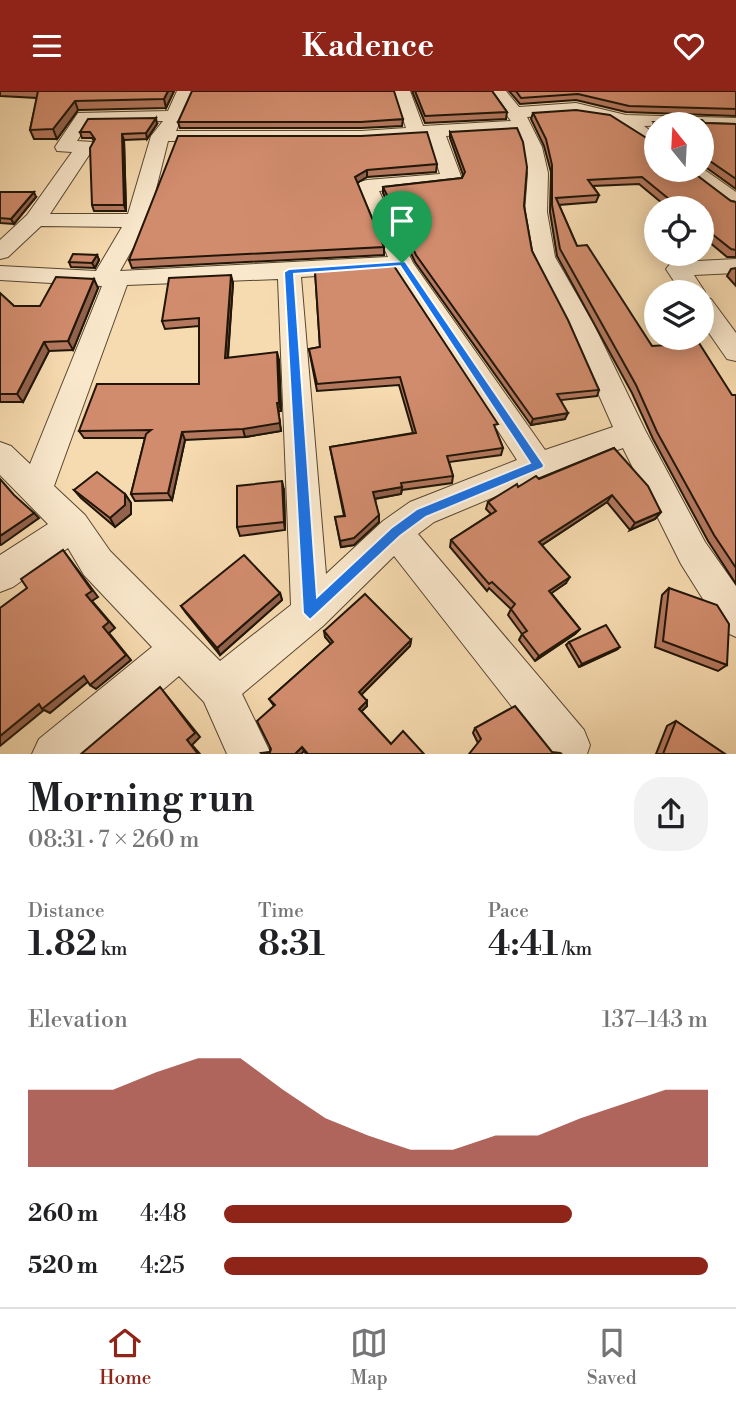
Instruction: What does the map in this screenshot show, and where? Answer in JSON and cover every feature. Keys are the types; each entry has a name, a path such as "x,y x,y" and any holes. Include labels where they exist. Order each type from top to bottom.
{"street":[{"path":"36,490 110,279 137,221 160,137 169,130 172,116 185,91"},
{"path":"402,91 452,179 367,186 402,263 538,465"},
{"path":"497,91 519,119 533,148 538,173 536,212 544,257 581,325 631,433 693,553 736,618"},
{"path":"160,137 361,136 519,119 576,108 626,120 730,122 736,137"},
{"path":"0,252 35,220 86,146 64,147 84,117 172,116"},
{"path":"626,120 644,134"},
{"path":"708,182 736,202"},
{"path":"35,220 137,221"},
{"path":"0,273 110,279 289,272 402,263"},
{"path":"685,280 678,269 736,266"},
{"path":"289,272 310,613"},
{"path":"714,317 727,331 736,352"},
{"path":"218,688 310,613 395,532 422,513 538,465 631,433"},
{"path":"0,455 73,526 97,563 218,688 249,754"},
{"path":"0,575 73,526"},
{"path":"395,532 569,745"},
{"path":"54,754 179,650"}],"building":[{"path":"38,91 168,91 164,99 75,101 53,129 30,130"},
{"path":"192,91 394,91 403,119 361,122 178,122"},
{"path":"415,91 492,91 507,112 425,116"},
{"path":"516,91 736,91 736,109 629,106 578,94 521,98"},
{"path":"576,110 610,115 644,136 644,179 588,180 599,195 556,198 577,246 587,245 644,334 644,350 703,350 732,395 736,395 736,568 714,535 657,432 636,385 560,249 552,205 552,165 546,139 533,113"},
{"path":"156,118 146,133 122,134 124,205 92,205 90,148 95,139 90,132 80,132 88,119"},
{"path":"714,123 736,124 736,179 714,164"},
{"path":"517,128 523,142 527,167 524,206 532,251 568,320 599,390 557,394 568,413 533,419 416,255 383,187 462,178 465,172 450,132"},
{"path":"427,132 437,164 367,170 355,177 384,247 129,260 178,136 361,136"},
{"path":"648,182 706,182 736,202 736,250 714,236 714,196 665,196"},
{"path":"0,192 34,192 11,219 0,218"},
{"path":"73,254 97,255 92,263 69,262"},
{"path":"394,266 498,424 494,425 503,448 447,456 453,476 401,483 402,487 373,492 379,515 354,538 340,541 335,517 345,516 330,447 416,433 400,377 317,384 309,349 320,347 315,271"},
{"path":"231,275 225,358 277,352 277,403 280,423 243,429 182,432 168,493 131,494 146,434 151,430 79,431 97,384 199,384 199,318 162,321 169,278"},
{"path":"56,277 94,279 68,341 44,342 17,394 0,394 0,293 14,306 40,306"},
{"path":"614,448 648,486 661,512 635,523 612,495 539,542 570,577 549,591 580,629 539,656 522,634 527,631 511,609 515,604 492,582 489,584 451,540 496,511 488,502 517,484 518,487 536,476 539,479"},
{"path":"97,472 125,494 125,505 110,518 74,490"},
{"path":"0,479 34,513 0,536"},
{"path":"282,481 284,522 237,527 237,486"},
{"path":"63,550 92,591 86,595 109,622 103,627 126,655 90,685 84,676 42,709 39,704 0,736 0,608 27,588 21,579"},
{"path":"244,555 280,593 217,648 181,606"},
{"path":"669,588 717,605 729,624 727,665 663,641"},
{"path":"365,594 411,640 359,692 367,701 359,709 391,744 403,731 424,754 308,754 302,747 295,754 262,754 270,752 271,749 257,721 275,705 269,699 333,642 324,631"},
{"path":"606,625 620,647 582,664 569,642"},
{"path":"160,687 195,733 187,740 198,754 81,754"},
{"path":"515,706 552,752 562,754 469,754 481,739 475,728"},
{"path":"676,721 725,754 663,754"}],"route":[{"path":"402,263 538,465 422,513 395,532 310,613 289,272 402,263"}]}
